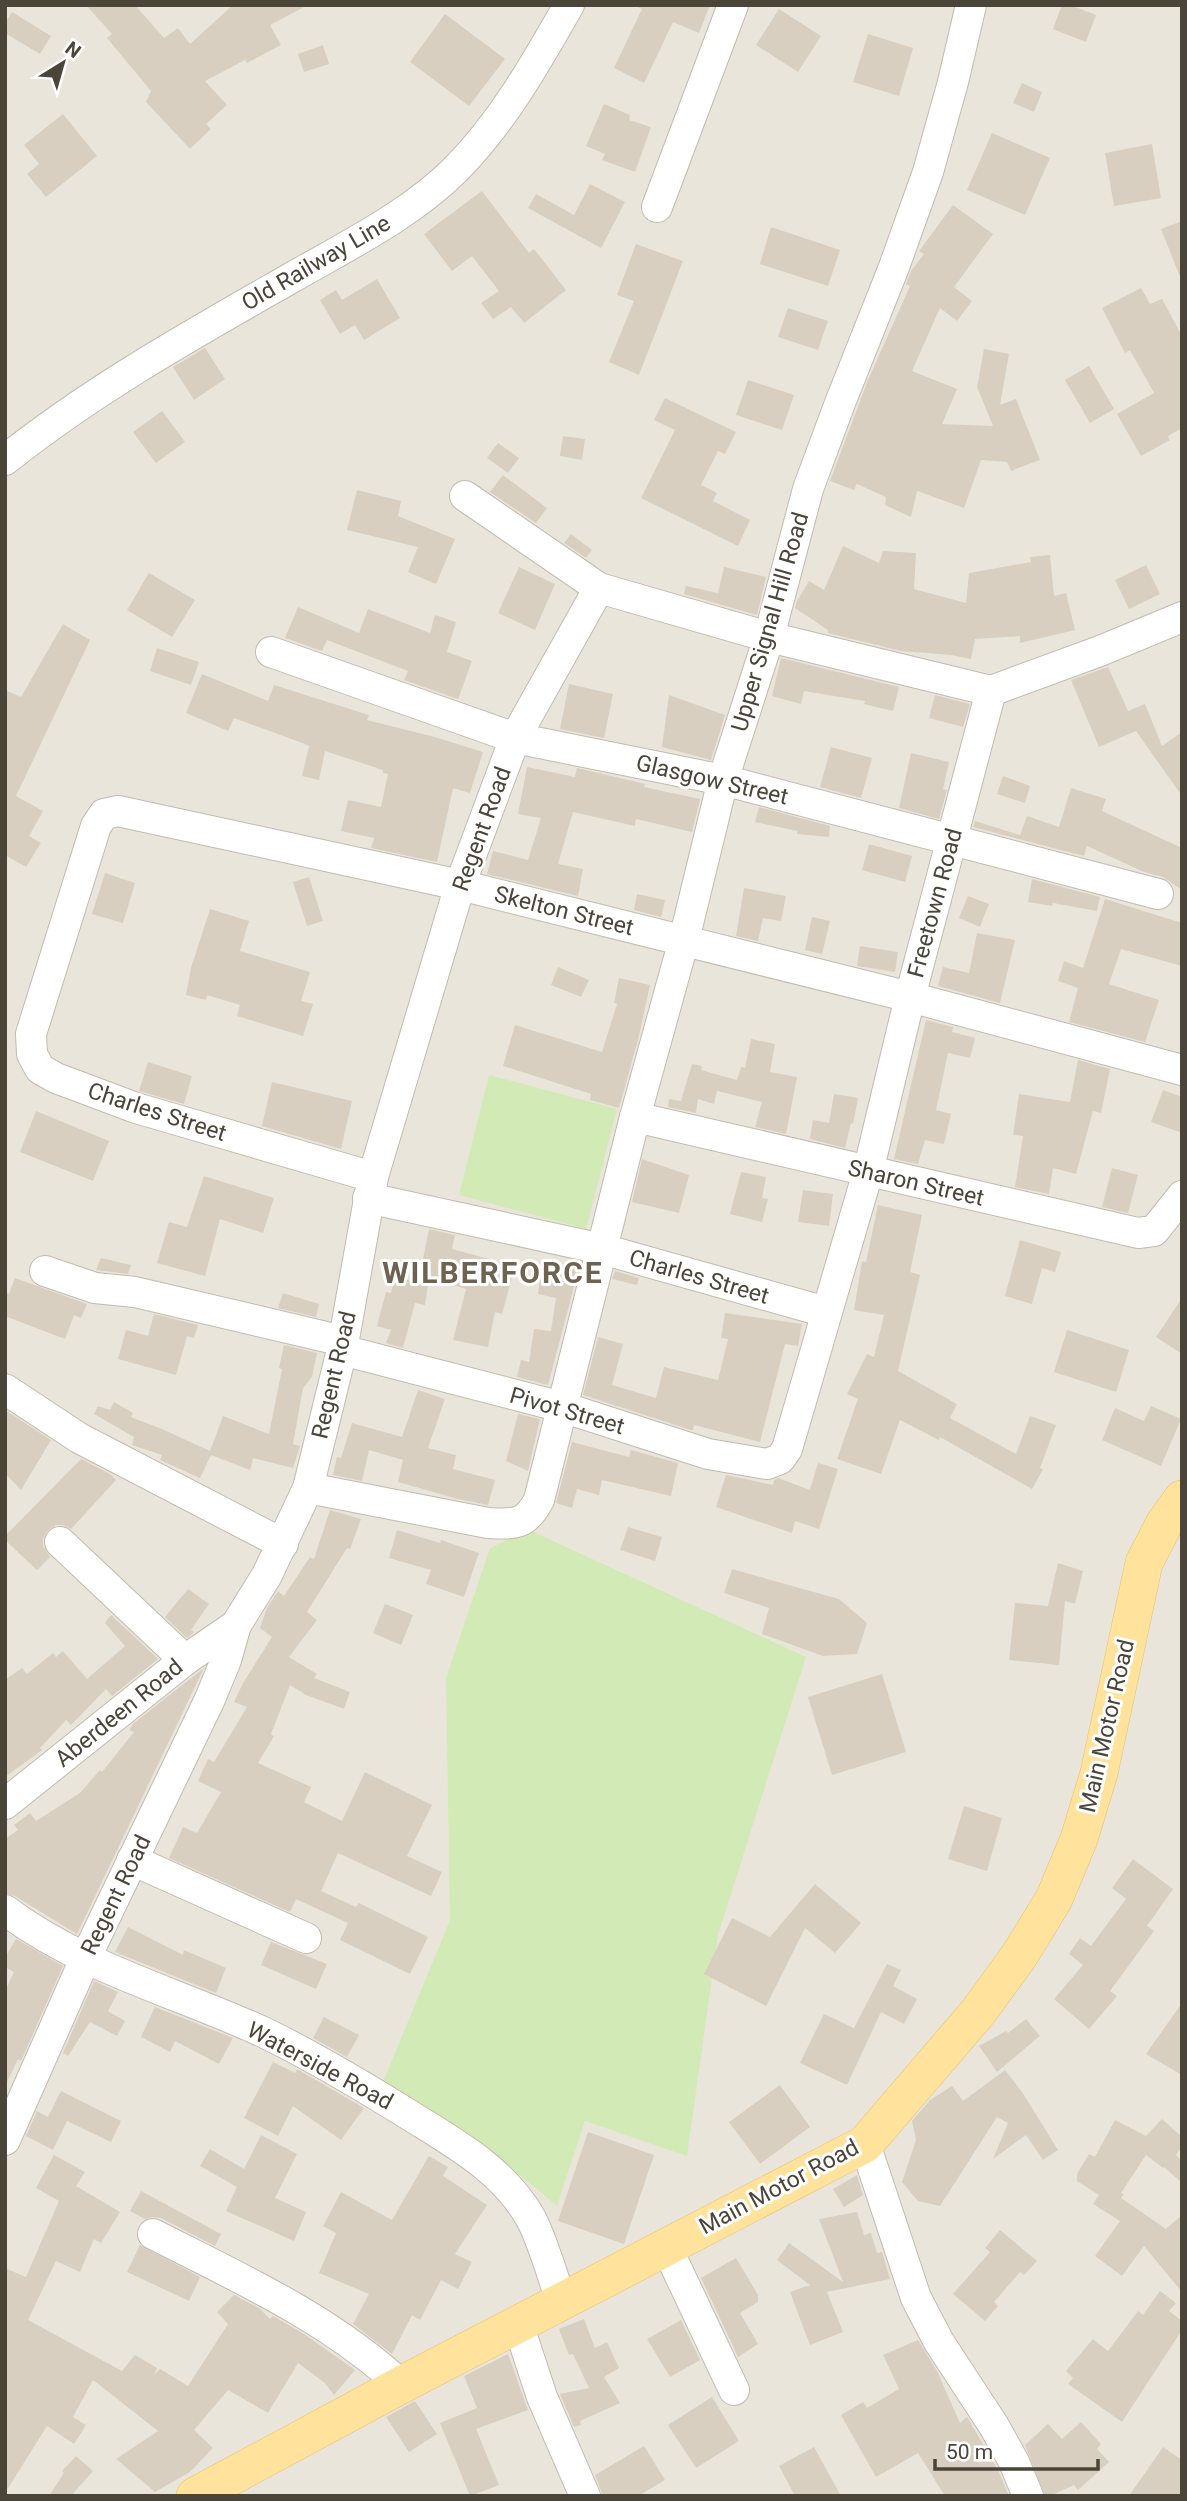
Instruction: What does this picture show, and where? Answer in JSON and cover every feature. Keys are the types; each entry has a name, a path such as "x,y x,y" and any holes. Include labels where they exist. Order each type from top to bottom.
{"main road":[{"name":"Main Motor Road","path":"195,2496 517,2324 865,2144 979,2011 1019,1956 1054,1899 1079,1839 1099,1773 1144,1563 1164,1524 1182,1499"}],"street":[{"name":"Old Railway Line","path":"5,460 47,426 161,353 408,208 454,171 502,114 533,68 569,5"},
{"path":"657,207 733,5"},
{"name":"Upper Signal Hill Road","path":"307,1488 488,1523 514,1524 530,1516 539,1500 723,780 769,637 808,489 928,172 971,5"},
{"path":"465,496 599,589 769,637 991,691 1182,617"},
{"name":"Regent Road","path":"5,2140 85,1959 210,1699 226,1660 236,1625 283,1544 307,1488 343,1346 370,1188 460,885 515,738 599,589"},
{"name":"Glasgow Street","path":"271,652 515,738 723,780 1158,894"},
{"name":"Freetown Road","path":"788,1449 868,1172 910,997 991,691"},
{"name":"Skelton Street","path":"32,1054 32,1034 96,826 104,814 118,811 460,885 910,997 1182,1070"},
{"name":"Charles Street","path":"32,1054 40,1069 55,1078 370,1188 826,1312"},
{"name":"Sharon Street","path":"635,1117 1138,1233 1154,1231 1182,1196"},
{"name":"Pivot Street","path":"45,1272 95,1288 135,1292 343,1346 562,1407 708,1454 767,1464 780,1459 788,1449"},
{"path":"5,1389 79,1438 283,1544"},
{"path":"60,1542 185,1660"},
{"name":"Aberdeen Road","path":"5,1804 185,1660 236,1625"},
{"path":"132,1860 306,1938"},
{"name":"Waterside Road","path":"5,1910 31,1929 85,1959 262,2032 352,2079 461,2147 502,2179 531,2218 561,2301"},
{"path":"865,2144 916,2298 939,2342 994,2426 1014,2462 1028,2496"},
{"path":"153,2234 286,2302 370,2356 401,2385"},
{"path":"666,2246 734,2390"},
{"path":"517,2324 542,2397 585,2496"}],"shaded area":[{"path":"5,5 1182,5 1182,2496 5,2496"}],"green space":[{"path":"489,1075 617,1109 586,1229 459,1195"},
{"path":"529,1530 806,1657 718,1935 687,2156 585,2121 557,2206 494,2157 381,2087 450,1920 446,1678 490,1548"}],"building":[{"path":"86,5 135,5 164,38 178,28 190,44 233,5 308,5 270,25 281,45 205,81 227,105 206,124 211,129 190,149 146,102 151,91 107,38 112,34"},
{"path":"634,5 710,5 699,33 673,22 644,83 614,68 642,9"},
{"path":"1062,5 1070,5 1096,15 1086,42 1053,29"},
{"path":"779,9 821,36 798,72 756,45"},
{"path":"12,12 51,36 40,54 5,33 5,23"},
{"path":"445,14 505,59 469,106 410,62"},
{"path":"868,34 913,48 899,96 853,82"},
{"path":"323,45 329,64 304,72 298,54"},
{"path":"1022,83 1042,92 1034,112 1013,103"},
{"path":"604,104 630,115 629,120 651,127 635,172 602,160 605,154 586,146"},
{"path":"63,114 97,156 46,197 27,174 39,164 24,145"},
{"path":"992,133 1050,158 1025,215 967,190"},
{"path":"1152,144 1161,198 1114,206 1105,153"},
{"path":"590,184 625,202 601,248 528,208 536,194 574,215"},
{"path":"482,191 529,253 534,249 566,290 524,323 511,307 493,319 481,303 499,291 472,256 452,271 424,234"},
{"path":"953,205 993,234 954,287 972,301 957,321 940,308 912,371 957,389 942,424 993,426 977,387 984,349 1009,354 1000,405 1016,399 1040,460 1011,471 1007,462 981,460 964,508 917,491 911,517 885,505 886,497 857,484 854,490 830,481 868,380 910,286 906,284 911,271 924,254 919,251"},
{"path":"1182,221 1182,278 1181,279 1161,229"},
{"path":"771,227 840,250 828,286 760,264"},
{"path":"636,244 683,261 639,375 609,362 634,301 617,295"},
{"path":"377,279 400,318 364,340 355,325 340,334 320,300 336,290 342,300"},
{"path":"1141,288 1150,304 1162,299 1182,336 1182,428 1168,436 1170,440 1141,456 1117,414 1154,393 1130,350 1125,353 1102,308"},
{"path":"788,308 828,321 818,350 778,337"},
{"path":"205,348 225,379 194,400 173,367"},
{"path":"1089,366 1114,409 1090,423 1065,380"},
{"path":"748,380 794,395 782,430 736,415"},
{"path":"665,398 736,432 725,454 718,451 701,485 717,493 713,501 750,520 738,546 641,498 675,430 654,420"},
{"path":"162,411 185,442 156,463 133,432"},
{"path":"563,436 585,439 582,460 560,456"},
{"path":"498,443 519,458 508,473 487,458"},
{"path":"503,475 547,508 536,523 490,492"},
{"path":"357,490 401,501 398,516 455,539 436,584 408,572 418,547 347,530"},
{"path":"571,534 592,550 586,558 564,543"},
{"path":"843,546 879,563 883,551 916,553 914,589 966,603 969,573 1031,562 1030,557 1050,555 1054,596 1066,593 1075,630 1020,643 1020,636 975,639 971,659 901,651 828,633 828,630 795,608 809,581 824,590"},
{"path":"1146,565 1160,594 1129,609 1115,580"},
{"path":"519,567 555,584 535,630 498,613"},
{"path":"724,567 766,577 757,615 684,594 686,586 718,593"},
{"path":"149,573 195,600 172,637 127,610"},
{"path":"298,607 359,633 368,609 430,633 435,615 456,622 447,652 472,661 458,699 404,680 408,671 327,640 322,651 285,638"},
{"path":"63,624 90,640 16,796 43,811 29,836 41,843 26,867 5,855 5,690 21,697"},
{"path":"157,648 199,662 191,685 150,671"},
{"path":"781,658 899,687 893,711 864,704 865,701 804,691 801,704 772,696"},
{"path":"1108,667 1128,711 1145,704 1162,746 1182,732 1182,796 1136,731 1099,747 1071,680"},
{"path":"202,674 268,701 274,685 369,715 367,720 483,752 470,793 453,788 437,862 371,848 374,838 341,831 348,800 381,807 388,774 383,773 383,770 325,751 319,780 302,776 309,746 234,718 228,731 186,713"},
{"path":"569,684 613,694 604,738 560,729"},
{"path":"669,695 725,715 711,760 662,747"},
{"path":"935,695 970,704 963,727 929,718"},
{"path":"831,747 872,758 861,798 820,787"},
{"path":"911,753 949,762 943,789 947,790 939,819 899,808"},
{"path":"527,767 575,777 577,768 700,799 692,832 636,819 635,826 573,812 558,864 583,869 578,896 487,874 493,851 528,860 541,818 518,814"},
{"path":"1003,776 1030,786 1025,803 997,794"},
{"path":"1071,788 1106,799 1102,811 1182,848 1182,890 1163,877 1144,872 1087,846 1084,856 973,827 975,821 1020,835 1027,816 1059,827"},
{"path":"759,807 830,826 829,837 797,834 797,831 755,822"},
{"path":"869,844 912,856 905,882 862,870"},
{"path":"105,873 135,883 123,923 92,914"},
{"path":"309,877 323,921 307,926 293,882"},
{"path":"1032,879 1100,897 1097,911 1053,903 1052,906 1028,902"},
{"path":"744,888 786,896 781,921 763,918 758,941 736,936"},
{"path":"637,894 665,900 661,917 634,910"},
{"path":"968,896 989,904 980,927 959,918"},
{"path":"1105,899 1182,923 1182,966 1121,949 1109,984 1159,1000 1145,1042 1069,1022 1078,988 1058,981 1064,961 1083,968"},
{"path":"210,909 249,921 240,951 310,972 301,1001 313,1004 303,1036 237,1016 240,1005 207,995 206,1000 186,995 191,968"},
{"path":"812,917 830,921 822,954 805,950"},
{"path":"977,933 1015,940 1000,1003 938,986 943,967 969,973"},
{"path":"860,946 898,952 895,972 857,966"},
{"path":"558,967 589,980 581,997 551,985"},
{"path":"619,978 650,985 619,1108 590,1100 591,1094 503,1066 515,1025 602,1052 617,1004 614,1003"},
{"path":"926,1020 953,1027 952,1032 975,1038 970,1058 948,1053 936,1110 951,1114 944,1144 925,1140 918,1164 894,1159"},
{"path":"751,1039 775,1044 770,1072 797,1077 786,1134 755,1127 762,1102 717,1091 714,1104 698,1099 696,1113 668,1107 669,1099 681,1101 692,1064 702,1066 701,1070 737,1080 741,1067 745,1068"},
{"path":"1078,1060 1110,1069 1101,1113 1093,1111 1076,1174 1053,1168 1049,1194 1015,1187 1023,1136 1013,1135 1019,1094 1070,1102"},
{"path":"148,1062 192,1076 184,1104 139,1091"},
{"path":"272,1082 352,1101 341,1149 262,1126"},
{"path":"1163,1090 1182,1097 1182,1133 1151,1122"},
{"path":"834,1094 858,1098 845,1148 810,1139 813,1120 829,1123"},
{"path":"36,1111 109,1141 93,1181 20,1152"},
{"path":"642,1159 689,1175 679,1213 632,1202"},
{"path":"1112,1168 1138,1175 1128,1213 1102,1207"},
{"path":"741,1172 766,1177 762,1198 768,1199 762,1222 730,1214"},
{"path":"204,1176 274,1198 263,1233 220,1219 205,1276 157,1263 169,1222 187,1227"},
{"path":"803,1190 833,1194 829,1226 798,1222"},
{"path":"878,1205 922,1215 910,1272 920,1275 898,1371 957,1404 950,1418 1016,1454 1030,1416 1056,1425 1040,1468 1043,1469 1032,1489 940,1437 939,1440 900,1420 881,1474 837,1459 858,1399 847,1394 867,1354 874,1357 884,1315 854,1310 862,1261 866,1262"},
{"path":"429,1229 455,1235 452,1249 515,1266 502,1314 495,1312 488,1347 453,1340 466,1289 420,1274"},
{"path":"1020,1240 1061,1252 1055,1272 1042,1268 1032,1304 1005,1296"},
{"path":"101,1258 131,1265 128,1274 96,1270"},
{"path":"542,1261 579,1268 548,1385 517,1377 521,1360 529,1362 534,1329 551,1331 556,1298 538,1294"},
{"path":"615,1271 639,1278 637,1285 612,1279"},
{"path":"395,1276 428,1285 425,1305 415,1303 403,1348 386,1343 391,1330 377,1326 386,1292 391,1293"},
{"path":"15,1278 87,1304 81,1318 74,1315 65,1339 5,1316 5,1292 9,1294"},
{"path":"283,1293 319,1304 316,1317 278,1308"},
{"path":"1182,1298 1182,1354 1156,1337"},
{"path":"725,1313 802,1324 798,1346 785,1344 760,1442 694,1425 691,1430 583,1395 598,1337 623,1344 612,1385 656,1398 664,1367 718,1380 728,1339 721,1338"},
{"path":"154,1314 198,1325 194,1338 187,1336 176,1375 118,1359 126,1330 148,1336"},
{"path":"1067,1330 1129,1350 1116,1392 1054,1372"},
{"path":"284,1345 317,1353 312,1377 303,1388 293,1444 300,1446 293,1468 253,1458 250,1470 211,1455 200,1478 160,1460 162,1455 132,1445 134,1437 94,1414 98,1406 110,1410 114,1402 133,1413 131,1417 210,1451 223,1416 269,1434"},
{"path":"418,1390 445,1399 428,1448 456,1455 453,1469 495,1480 488,1505 398,1482 403,1460 369,1450 362,1481 333,1475 337,1457 341,1458 352,1423 402,1437"},
{"path":"1151,1406 1181,1419 1161,1466 1102,1440 1115,1408 1144,1421"},
{"path":"5,1410 51,1440 21,1490 5,1473"},
{"path":"518,1414 540,1419 528,1471 506,1461"},
{"path":"572,1442 629,1457 631,1450 678,1463 671,1496 602,1480 599,1495 577,1489 572,1508 556,1503"},
{"path":"81,1459 116,1480 71,1529 56,1525 47,1531 43,1546 50,1557 37,1570 5,1540 5,1536"},
{"path":"818,1463 838,1469 819,1529 795,1521 792,1533 716,1507 726,1475 773,1485 778,1478 810,1490"},
{"path":"330,1510 361,1519 350,1549 347,1548 307,1612 317,1620 289,1657 317,1674 314,1678 350,1692 344,1709 306,1695 290,1685 271,1734 274,1736 258,1763 311,1787 304,1802 342,1821 365,1772 432,1805 407,1856 442,1872 431,1896 338,1853 321,1891 356,1907 359,1903 428,1937 410,1974 340,1940 348,1923 296,1899 290,1912 169,1858 183,1827 197,1833 221,1792 198,1781 208,1759 214,1762 247,1707 234,1702 272,1637 260,1628 267,1608 278,1591 284,1596 310,1557 314,1559"},
{"path":"628,1527 662,1537 655,1561 620,1550"},
{"path":"397,1530 440,1543 441,1540 479,1553 464,1597 426,1584 431,1570 389,1558"},
{"path":"1058,1563 1083,1571 1075,1604 1065,1601 1059,1665 1009,1660 1015,1603 1048,1606"},
{"path":"732,1569 839,1599 867,1623 857,1654 823,1656 762,1634 769,1608 724,1593"},
{"path":"188,1589 209,1604 191,1630 194,1632 187,1638 165,1617"},
{"path":"385,1604 413,1615 401,1645 373,1633"},
{"path":"111,1615 158,1659 112,1696 106,1689 71,1725 66,1720 40,1748 42,1750 5,1777 5,1680 22,1668 27,1674 53,1653 56,1657 63,1651 87,1679 125,1646 105,1623"},
{"path":"204,1668 77,1934 15,1896 5,1893 5,1839 18,1830 14,1825 30,1813 36,1821 80,1793 100,1770 102,1772 134,1732 129,1730 134,1723"},
{"path":"882,1674 906,1752 832,1775 808,1697"},
{"path":"964,1806 1002,1818 987,1871 948,1859"},
{"path":"1133,1859 1173,1889 1147,1926 1154,1931 1110,1991 1117,1996 1089,2029 1054,1999 1083,1965 1069,1954 1080,1938 1091,1946 1126,1899 1112,1888"},
{"path":"815,1884 861,1923 835,1953 805,1928 766,2006 704,1974 732,1918 770,1937"},
{"path":"128,1927 183,1955 184,1950 226,1968 216,1993 115,1952"},
{"path":"16,1939 63,1966 21,2061 18,2059 5,2086 5,1991 14,1972 5,1967 5,1957"},
{"path":"271,1942 327,1964 316,1989 261,1965"},
{"path":"887,1964 901,1970 893,1986 917,1999 904,2024 881,2012 847,2085 800,2063 824,2014 854,2028"},
{"path":"94,1981 118,1992 108,2011 125,2021 117,2036 90,2022 68,2056 63,2053"},
{"path":"1182,2003 1182,2075 1146,2054"},
{"path":"155,2007 233,2038 219,2064 175,2041 170,2052 141,2037"},
{"path":"324,2017 359,2035 347,2057 313,2038"},
{"path":"1026,2019 1040,2036 997,2072 979,2046 1006,2031 1008,2033"},
{"path":"273,2062 295,2073 297,2069 364,2108 341,2140 293,2106 278,2136 244,2118"},
{"path":"1005,2070 1058,2150 1043,2160 1026,2135 993,2159 1008,2123 997,2117 940,2206 918,2201 902,2182 916,2140 912,2121 930,2100 952,2086 963,2101"},
{"path":"780,2085 810,2127 760,2164 729,2122"},
{"path":"61,2091 121,2121 111,2142 67,2121 53,2150 26,2136 37,2111 48,2117"},
{"path":"1162,2119 1182,2137 1182,2147 1176,2155 1182,2162 1182,2183 1146,2155 1121,2193 1124,2194 1121,2198 1166,2229 1182,2215 1182,2292 1144,2246 1122,2276 1095,2256 1120,2221 1093,2204 1099,2195 1077,2181 1077,2174 1089,2154 1095,2157 1115,2120 1146,2136"},
{"path":"588,2132 654,2155 624,2244 558,2221"},
{"path":"261,2135 297,2154 275,2198 306,2212 294,2241 226,2211 237,2187 200,2166 210,2149 244,2169"},
{"path":"54,2155 85,2172 76,2186 120,2212 101,2243 94,2239 80,2272 56,2261 28,2320 122,2371 135,2355 157,2368 154,2375 160,2369 188,2386 228,2324 217,2312 234,2295 259,2308 270,2319 273,2316 304,2334 355,2370 334,2395 325,2383 298,2363 268,2413 228,2390 194,2430 213,2448 190,2472 155,2492 116,2459 158,2431 93,2380 73,2417 86,2425 74,2444 47,2426 5,2493 5,2268 26,2277 59,2201 36,2188"},
{"path":"429,2156 448,2167 443,2176 487,2205 455,2254 472,2262 458,2289 441,2280 420,2320 412,2315 392,2354 353,2324 369,2294 319,2273 336,2233 323,2226 341,2192 392,2220"},
{"path":"857,2175 863,2195 844,2207 833,2189"},
{"path":"141,2191 221,2234 215,2246 161,2218 145,2219 130,2211"},
{"path":"857,2212 864,2235 871,2233 877,2253 882,2252 890,2279 827,2292 843,2332 810,2345 790,2292 810,2285 777,2260 789,2243 843,2282 819,2219"},
{"path":"1000,2230 1037,2261 1024,2275 1020,2272 994,2302 998,2306 985,2321 953,2294 990,2252 985,2248"},
{"path":"140,2245 200,2277 189,2301 127,2272"},
{"path":"736,2258 758,2295 758,2302 740,2313 758,2344 738,2357 701,2278"},
{"path":"1160,2291 1176,2303 1169,2311 1182,2321 1182,2330 1122,2422 1068,2384 1073,2378 1066,2371 1093,2339 1108,2351 1138,2311 1143,2315"},
{"path":"584,2319 595,2348 607,2342 619,2368 604,2377 620,2403 580,2421 581,2425 574,2427 560,2394 589,2388 573,2354 569,2355 559,2329"},
{"path":"681,2320 700,2360 670,2377 647,2339"},
{"path":"918,2340 937,2371 960,2423 967,2417 998,2470 1009,2496 945,2496 918,2453 876,2477 841,2415 863,2402 867,2408 899,2389 883,2355"},
{"path":"508,2354 528,2410 476,2429 499,2485 470,2496 440,2423 477,2408 464,2376"},
{"path":"712,2397 739,2441 696,2468 668,2425"},
{"path":"415,2401 437,2434 409,2452 386,2417"},
{"path":"1081,2422 1101,2444 1097,2449 1109,2462 1078,2490 1074,2485 1045,2496 1025,2445 1048,2424 1062,2439"},
{"path":"644,2446 665,2480 638,2496 603,2496 595,2475"},
{"path":"814,2447 841,2496 795,2496 779,2466"},
{"path":"1163,2447 1182,2460 1182,2496 1129,2496"},
{"path":"76,2456 93,2471 71,2496 49,2496 64,2473 62,2471"}],"district":[{"name":"WILBERFORCE","path":"493,1272"}]}
